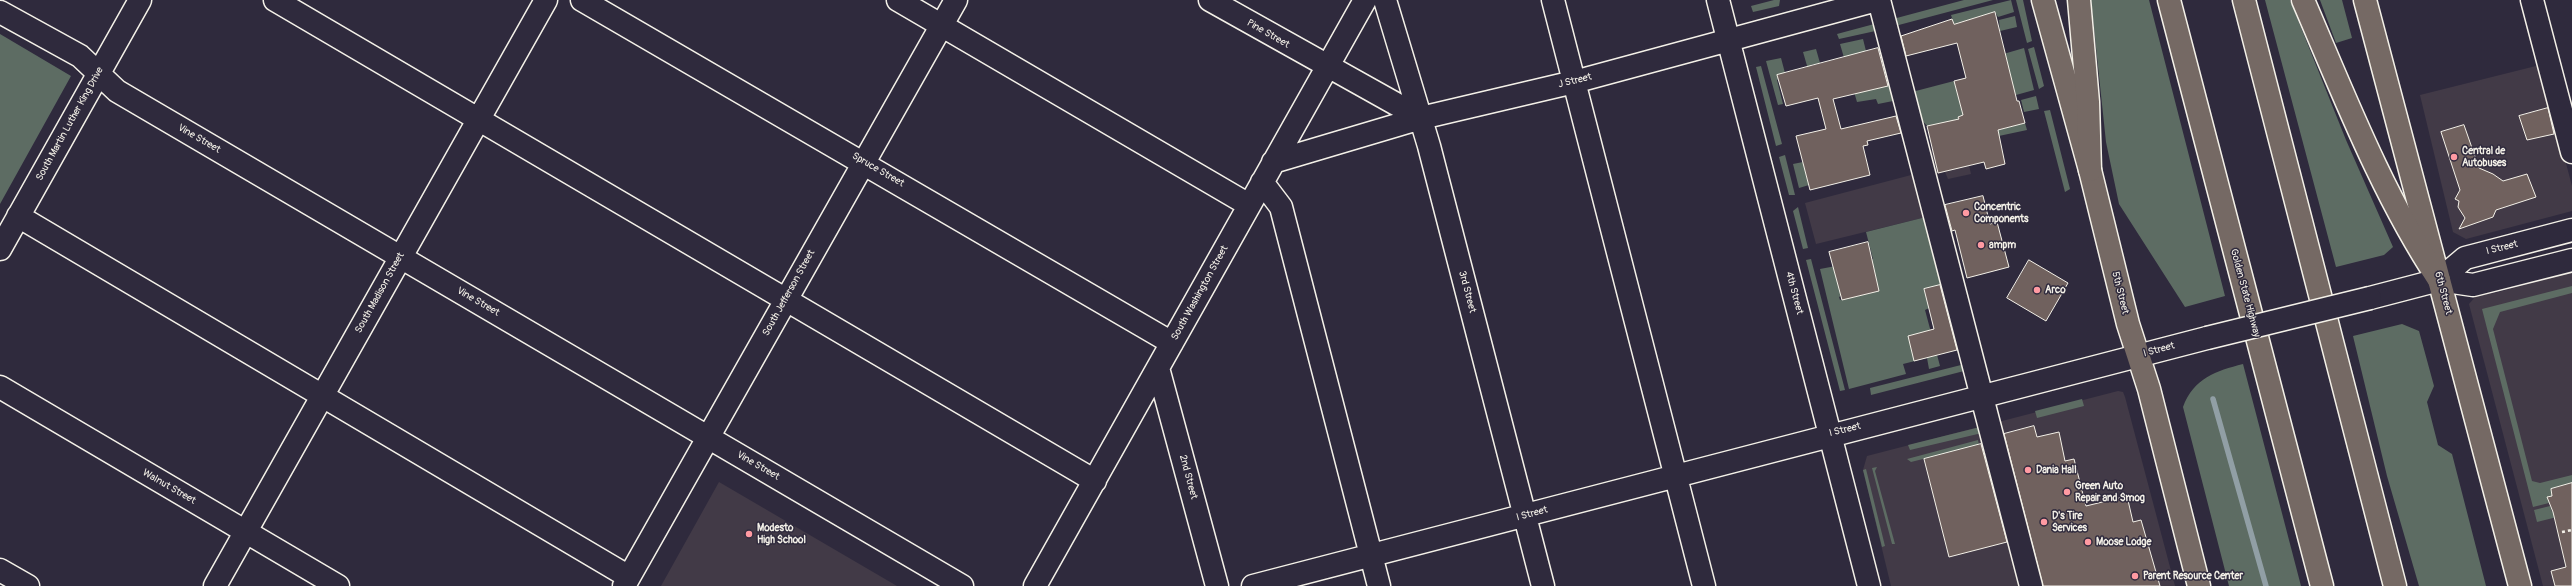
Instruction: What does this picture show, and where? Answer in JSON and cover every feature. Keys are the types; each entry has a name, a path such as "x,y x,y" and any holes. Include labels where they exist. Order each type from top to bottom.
{"main road":[{"name":"5th Street","path":"2043,0 2090,170 2128,324 2149,389 2199,586"},
{"path":"2079,0 2088,102 2090,170"},
{"name":"Golden State Highway","path":"2170,0 2322,586"},
{"path":"2244,0 2395,586"},
{"path":"2303,0 2381,176 2418,248 2439,280"},
{"name":"6th Street","path":"2365,0 2520,586"}],"street":[{"name":"South Martin Luther King Drive","path":"0,249 140,0"},
{"path":"274,0 785,301 1095,481"},
{"name":"South Madison Street","path":"215,586 323,396 400,256 546,0"},
{"name":"Spruce Street","path":"582,0 864,162 1172,343"},
{"path":"898,0 1249,205"},
{"name":"South Jefferson Street","path":"627,581 956,0"},
{"name":"Pine Street","path":"1210,0 1327,67 1421,118"},
{"name":"South Washington Street","path":"1035,586 1365,0"},
{"name":"3rd Street","path":"1385,0 1421,118 1543,586"},
{"path":"1553,0 1704,586"},
{"name":"4th Street","path":"1718,0 1869,586"},
{"path":"1878,0 1983,397 2031,586"},
{"name":"J Street","path":"1273,162 1421,118 1574,82 1878,0"},
{"path":"2532,0 2572,152"},
{"name":"Vine Street","path":"0,12 80,56 117,91 962,586"},
{"path":"1262,182 1281,207 1379,586"},
{"path":"18,216 323,396 627,581"},
{"name":"I Street","path":"2439,280 2465,258 2572,230"},
{"name":"I Street","path":"1253,586 1371,554 1525,516 1829,434 1983,397 2138,355 2439,280 2473,285 2572,260"},
{"name":"2nd Street","path":"1158,368 1217,586"},
{"name":"Walnut Street","path":"0,387 338,586"},
{"path":"0,570 28,586"}],"path":[{"path":"2562,532 2572,530"}],"shaded area":[{"path":"2540,65 2572,186 2572,211 2466,239 2453,232 2420,95"},
{"path":"1964,143 1971,174 1948,179 1945,172 1934,175 1928,151"},
{"path":"1915,174 1926,217 1816,244 1805,203"},
{"path":"2572,272 2572,586 2543,586 2469,304 2477,295 2495,293"},
{"path":"2118,391 2123,392 2125,397 2175,586 1891,586 1863,470 1867,456"},
{"name":"Modesto High School","path":"719,482 897,586 661,586"}],"green space":[{"path":"1774,0 1780,0 1779,6 1753,12 1751,6"},
{"path":"1964,0 1993,0 1895,26 1893,19"},
{"path":"2011,0 2014,12 1998,17 1995,12 1954,24 1951,15"},
{"path":"2016,0 2023,0 2032,41 2027,43"},
{"path":"2091,0 2149,0 2225,296 2185,307 2119,204 2106,142"},
{"path":"2265,0 2290,0 2346,140 2393,247 2384,255 2336,267"},
{"path":"2320,0 2342,0 2352,38 2336,43"},
{"path":"2015,16 2017,27 2000,31 1999,20"},
{"path":"1878,23 1880,30 1839,39 1837,34"},
{"path":"0,34 71,76 0,204"},
{"path":"1863,39 1866,51 1857,54 1868,91 1893,84 1898,100 1878,104 1876,99 1857,102 1840,44"},
{"path":"2034,47 2044,86 2039,89 2028,49"},
{"path":"2024,48 2034,90 2016,95 2000,55"},
{"path":"1816,49 1820,63 1811,65 1818,92 1815,93 1803,52"},
{"path":"1781,58 1785,73 1777,80 1783,104 1778,105 1766,61"},
{"path":"1761,66 1782,144 1776,146 1756,67"},
{"path":"1954,81 1963,115 1958,117 1964,139 2025,123 2027,130 1947,147 1942,123 1927,126 1919,117 1912,92"},
{"path":"2036,96 2039,109 2024,112 2021,100"},
{"path":"2050,110 2070,189 2065,192 2044,111"},
{"path":"1785,155 1795,195 1789,195 1779,157"},
{"path":"1803,162 1809,185 1799,188 1793,164"},
{"path":"1798,207 1808,248 1803,249 1793,211"},
{"path":"1926,217 1942,285 1924,289 1929,308 1925,310 1940,366 1929,369 1927,358 1903,364 1906,374 1849,389 1820,269 1873,259 1866,232","holes":["1875,275 1878,291 1840,300 1839,297"]},
{"path":"1811,259 1845,390 1840,391 1806,260"},
{"path":"2572,286 2572,293 2500,312 2493,329 2532,481 2540,483 2572,475 2572,483 2551,489 2552,496 2548,497 2549,503 2533,507 2482,309"},
{"path":"2402,324 2419,331 2434,386 2427,402 2438,445 2452,454 2486,586 2419,586 2387,476 2353,336"},
{"path":"1965,364 1964,371 1871,395 1870,388"},
{"path":"2243,364 2301,586 2229,586 2183,407 2193,389 2200,382 2215,373"},
{"path":"2082,399 2084,406 2037,418 2035,411"},
{"path":"1980,427 1982,433 1910,450 1908,445"},
{"path":"1978,440 1979,445 1911,462 1907,459"},
{"path":"1877,467 1875,471 1895,544 1892,544 1872,468"},
{"path":"1866,469 1885,546 1882,547 1863,470"},
{"path":"2550,506 2552,512 2555,511 2557,517 2537,522 2534,510"}],"building":[{"path":"1995,12 2017,101 2019,101 2025,123 1998,130 2005,164 1986,169 1984,162 1938,173 1927,126 1959,119 1958,117 1963,115 1954,81 1966,78 1957,43 1906,56 1901,36 1952,19 1954,24"},
{"path":"1878,48 1888,86 1833,99 1841,129 1896,116 1901,133 1867,141 1868,145 1863,146 1870,175 1810,190 1796,136 1826,129 1818,98 1786,106 1777,75"},
{"path":"2548,108 2554,134 2527,140 2519,116"},
{"path":"2464,125 2479,168 2493,174 2503,181 2527,174 2536,197 2496,210 2493,217 2459,229 2465,218 2458,207 2459,201 2455,199 2460,190 2441,132"},
{"name":"ampm","path":"1983,196 1990,224 1997,222 2009,267 1967,278 1955,230 1952,231 1945,205"},
{"path":"1868,242 1879,291 1842,300 1829,252"},
{"name":"Arco","path":"2029,260 2068,283 2046,321 2007,298"},
{"path":"1940,285 1957,350 1914,361 1908,336 1934,329 1924,289"},
{"path":"2034,426 2037,437 2059,432 2065,461 2074,459 2086,506 2127,496 2133,522 2141,520 2160,586 2043,586 2004,434"},
{"path":"1981,444 2007,542 1949,557 1924,459"},
{"path":"2572,483 2572,586 2555,586 2551,571 2566,567 2553,512 2547,497 2552,496 2551,489"}],"waterway":[{"path":"2213,399 2266,586"}],"place":[{"name":"Central de Autobuses","path":"2454,157"},
{"name":"Concentric Components","path":"1966,213"},
{"name":"ampm","path":"1981,245"},
{"name":"Arco","path":"2037,290"},
{"name":"Dania Hall","path":"2028,470"},
{"name":"Green Auto Repair and Smog","path":"2067,492"},
{"name":"D's Tire Services","path":"2044,522"},
{"name":"Modesto High School","path":"749,534"},
{"name":"Moose Lodge","path":"2088,542"},
{"name":"Parent Resource Center","path":"2135,576"}]}
